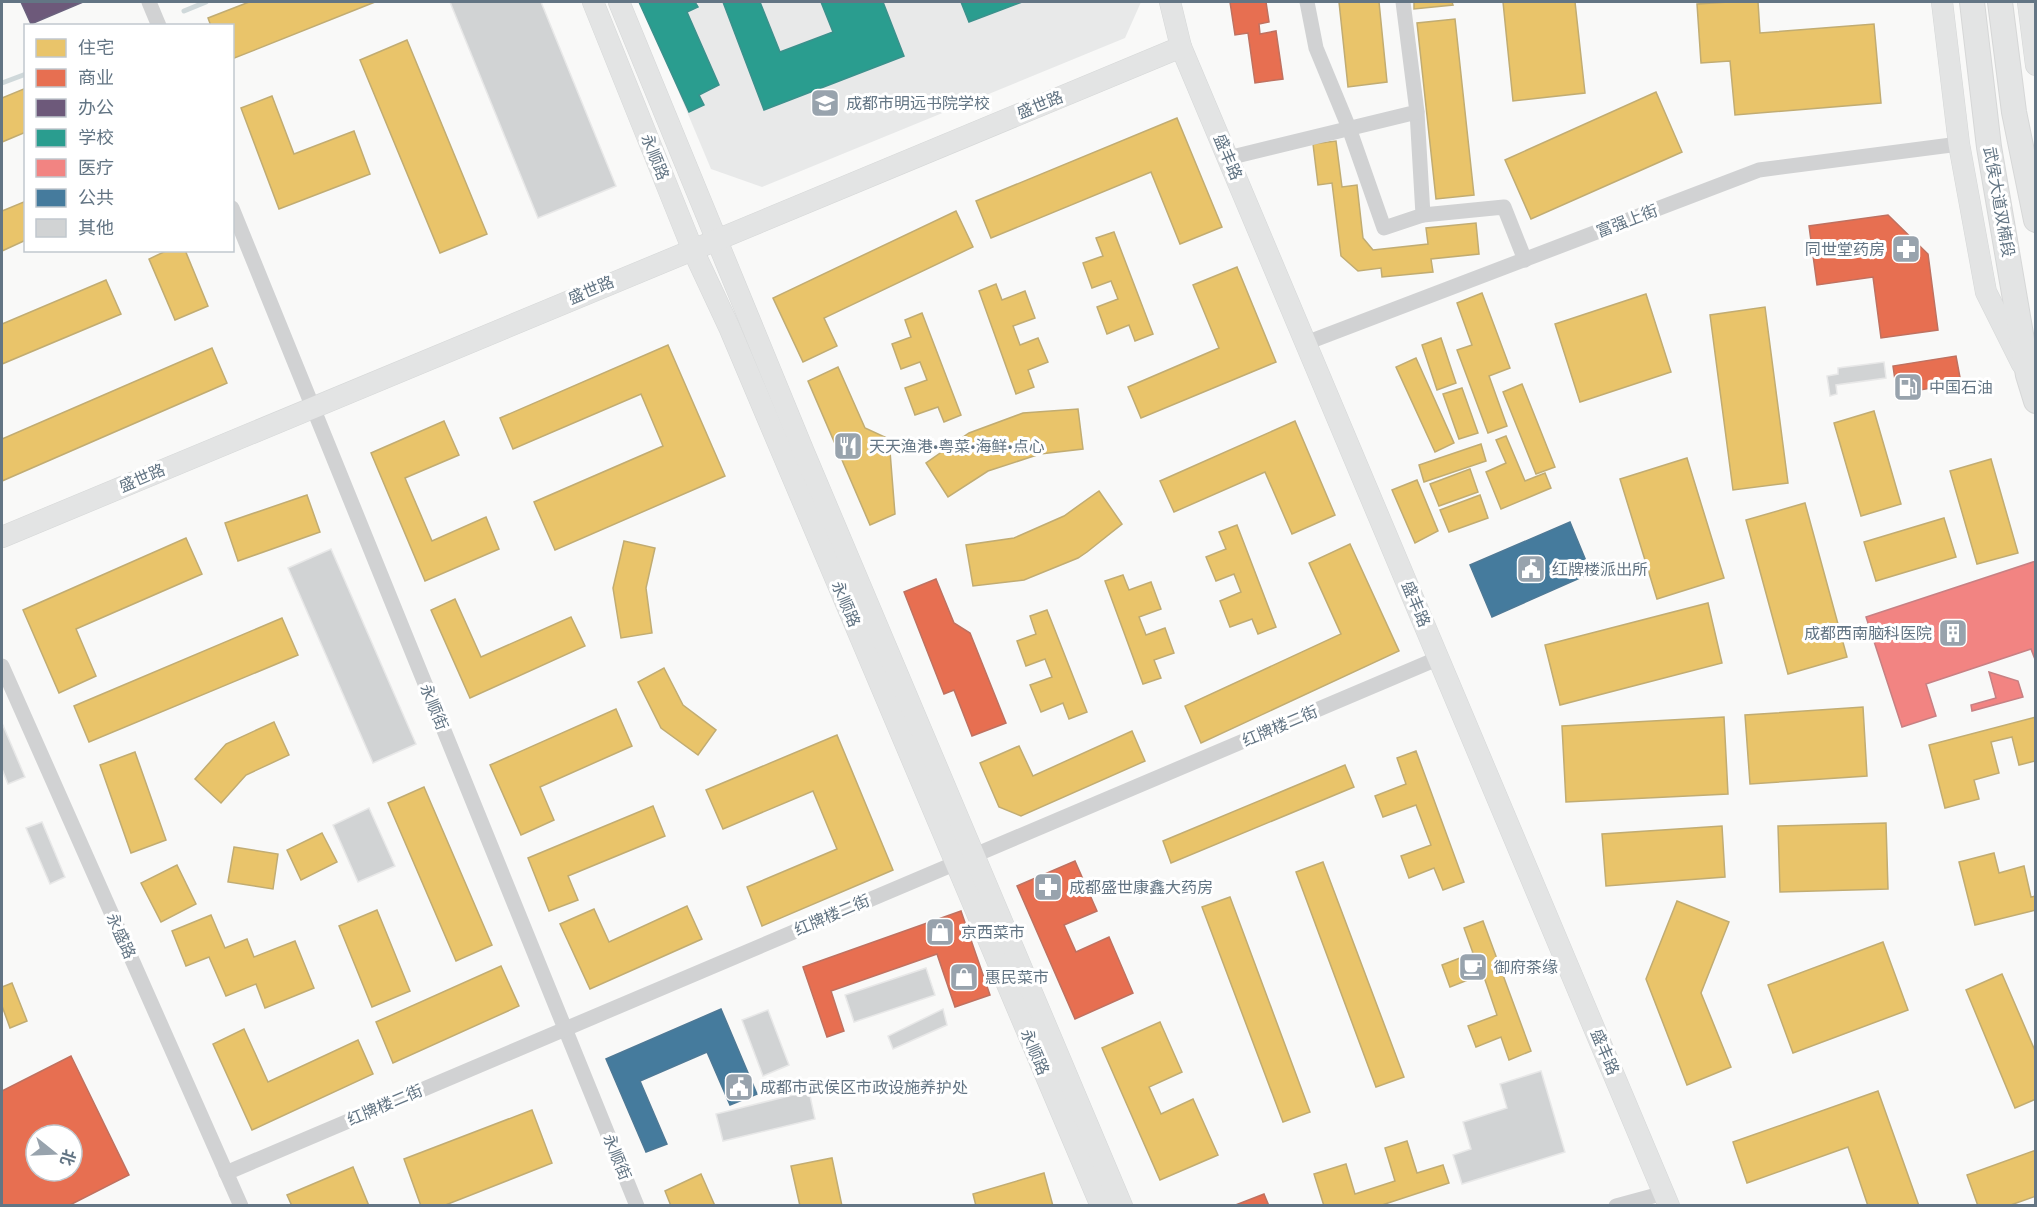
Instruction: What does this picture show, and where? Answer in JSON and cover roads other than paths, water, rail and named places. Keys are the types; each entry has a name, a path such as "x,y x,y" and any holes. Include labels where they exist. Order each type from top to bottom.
{"main road":[{"name":"永顺路","path":"593,2 692,248 964,860 1101,1206"},
{"path":"619,2 802,450 964,860 1122,1206"},
{"name":"盛丰路","path":"1170,2 1181,47 1667,1199"},
{"path":"1942,2 1959,144 1986,292 2028,375"},
{"name":"武侯大道双楠段","path":"1972,2 1989,147 2028,375 2036,401"},
{"name":"武侯大道双楠段","path":"2000,2 2014,112 2036,220"},
{"path":"2028,2 2036,65"},
{"name":"盛世路","path":"2,537 716,238 1181,47"}],"street":[{"path":"149,2 158,24"},
{"path":"1307,2 1316,48 1349,128 1384,228 1424,215 1504,207 1525,260"},
{"path":"1403,2 1417,112 1424,215"},
{"path":"1228,158 1417,112"},
{"name":"富强上街","path":"1306,343 1759,170 1959,144"},
{"name":"永顺街","path":"234,213 636,1206"},
{"name":"红牌楼二街","path":"226,1173 1439,658"},
{"name":"永盛路","path":"2,666 241,1206"},
{"path":"1616,1206 1667,1199"}],"waterway":[{"path":"184,11 206,2"},
{"path":"2,83 24,75"}],"place":[{"name":"成都市明远书院学校","path":"825,103"},
{"name":"同世堂药房","path":"1906,249"},
{"name":"中国石油","path":"1908,387"},
{"name":"天天渔港·粤菜·海鲜·点心","path":"848,446"},
{"name":"红牌楼派出所","path":"1531,569"},
{"name":"成都西南脑科医院","path":"1953,633"},
{"name":"成都盛世康鑫大药房","path":"1048,887"},
{"name":"京西菜市","path":"940,932"},
{"name":"御府茶缘","path":"1473,967"},
{"name":"惠民菜市","path":"964,977"},
{"name":"成都市武侯区市政设施养护处","path":"739,1087"}]}
